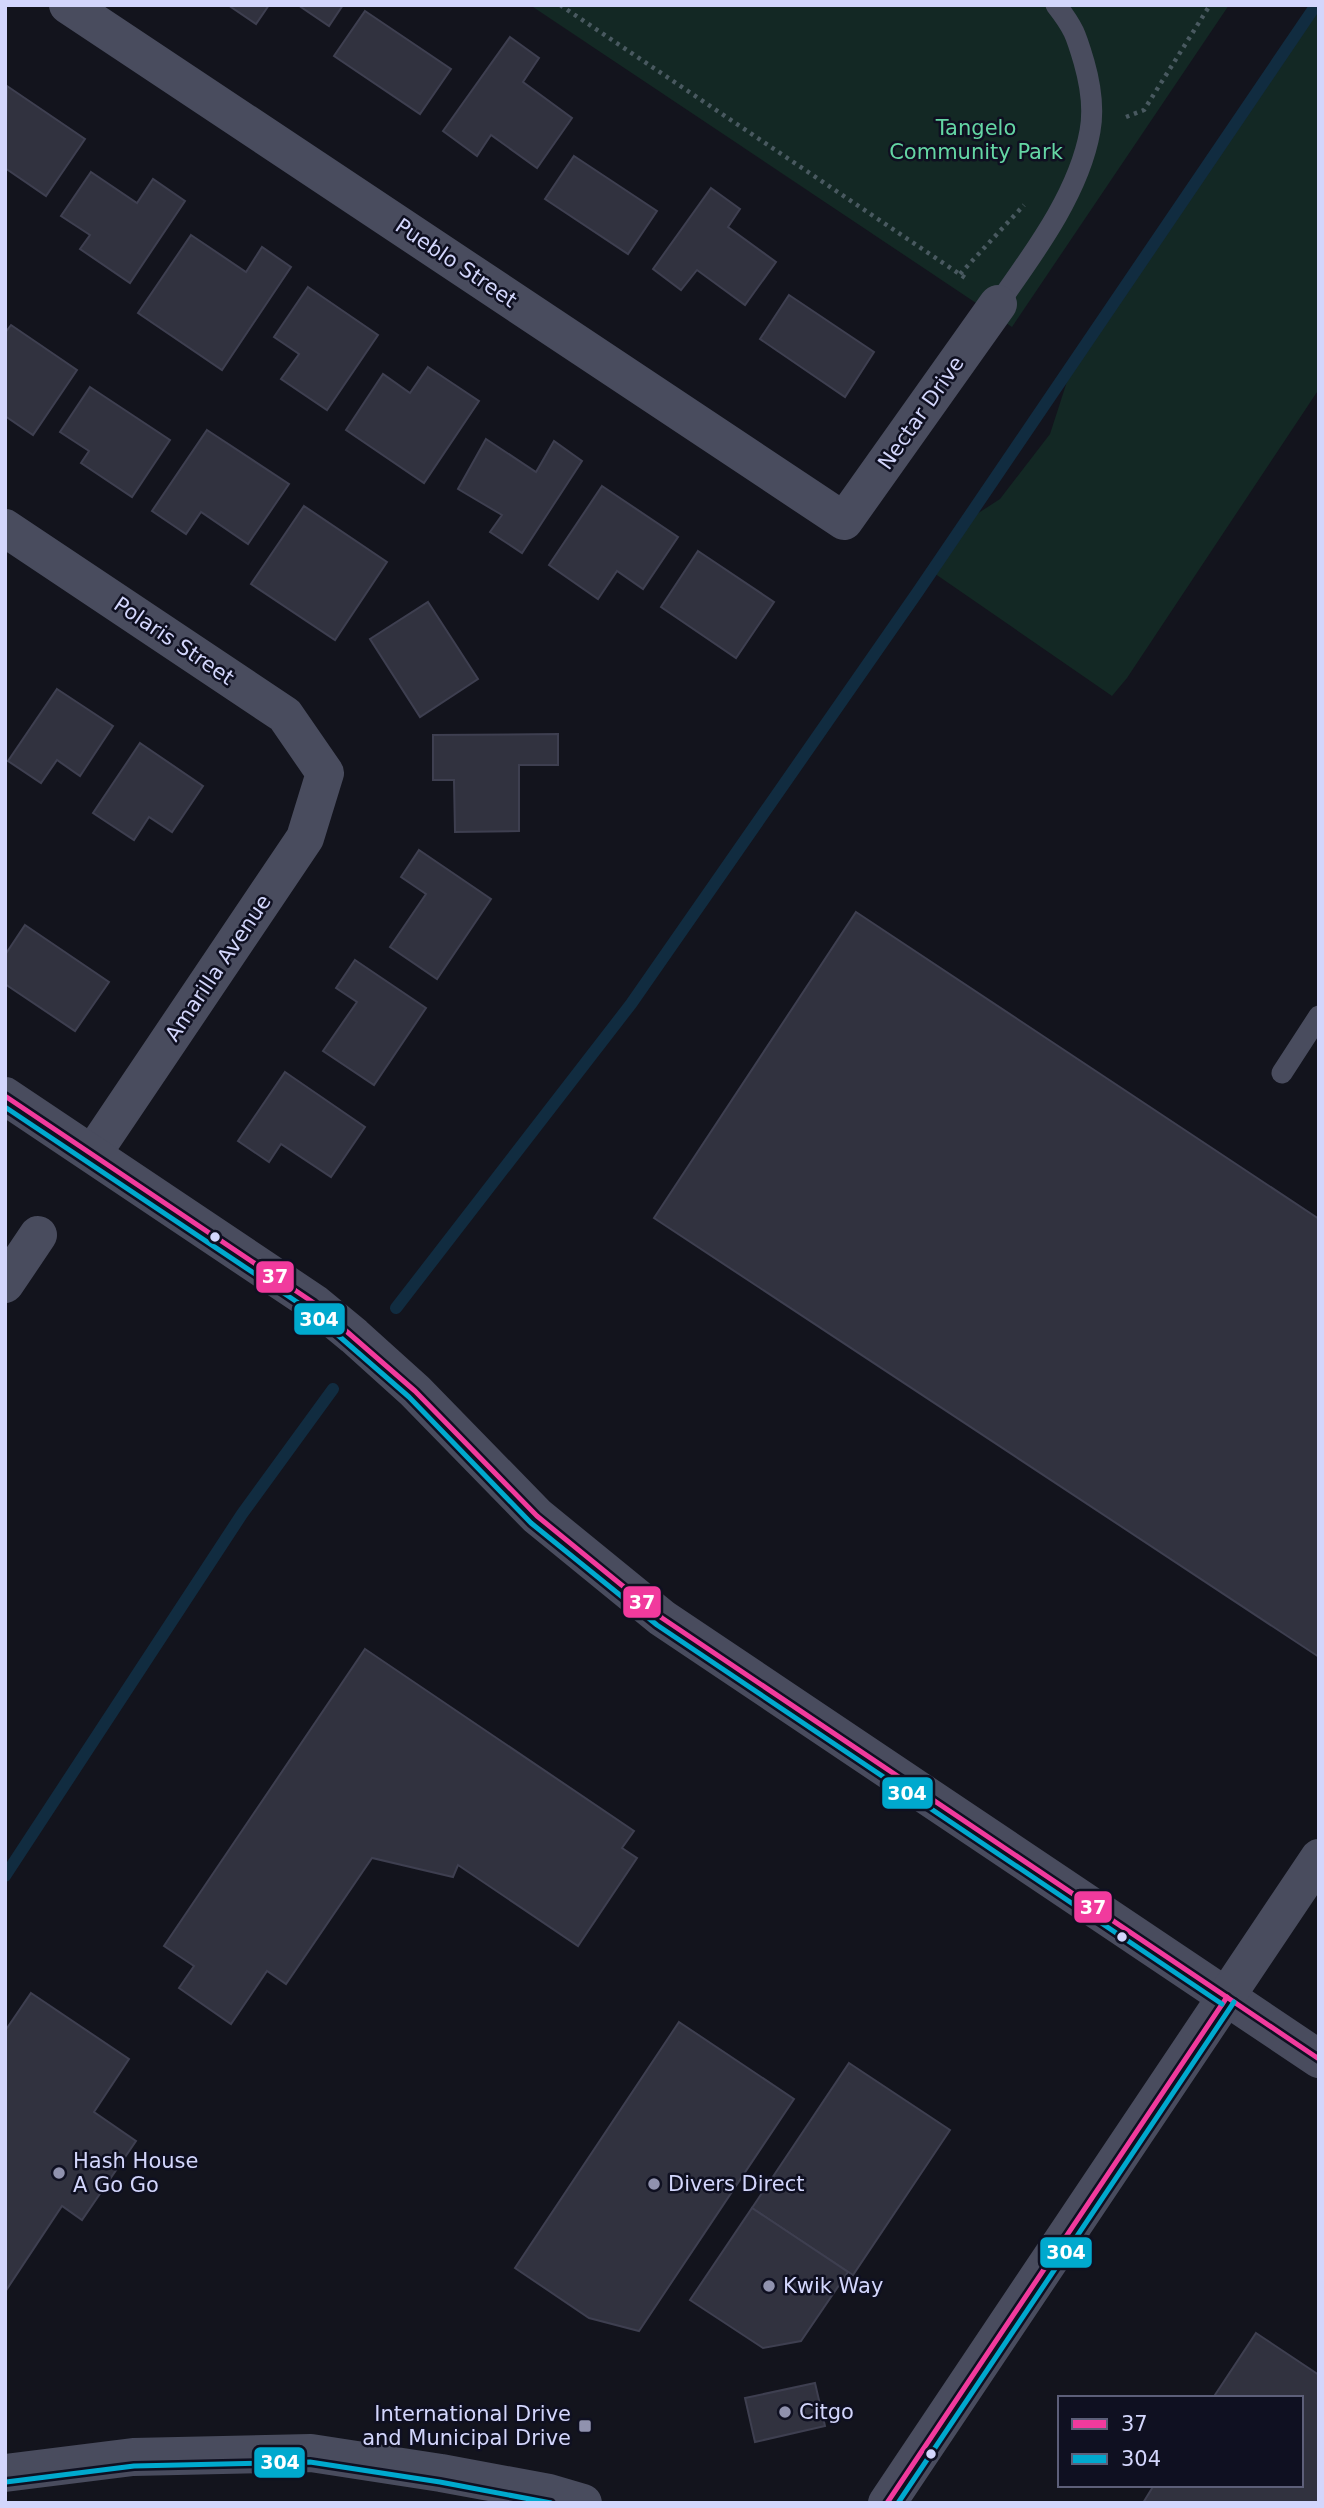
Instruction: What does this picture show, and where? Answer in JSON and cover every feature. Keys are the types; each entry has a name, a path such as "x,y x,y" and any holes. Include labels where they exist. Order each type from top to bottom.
{"street":[{"name":"Pueblo Street","path":"68,5 844,521"},
{"name":"Nectar Drive","path":"844,521 987,295"},
{"name":"Polaris Street","path":"5,528 285,715 325,773"},
{"name":"Amarilla Avenue","path":"93,1153 305,838 325,773"},
{"path":"5,1096 314,1303 415,1391 537,1516 662,1618 1319,2059"},
{"path":"5,1284 38,1235"},
{"path":"887,2503 1319,1858"},
{"path":"5,2473 133,2457 311,2453 442,2473 549,2493 583,2503"}],"lane":[{"path":"987,295 1037,248 1074,183 1091,130 1090,83 1074,28 1056,5"},
{"path":"1282,1073 1319,1016"}],"path":[{"path":"560,5 960,274 987,295"},
{"path":"1126,117 1144,110 1210,5"},
{"path":"960,274 1029,199"}],"green space":[{"name":"Tangelo Community Park","path":"530,5 1229,5 1012,327"},
{"path":"1316,5 1319,5 1319,389 1127,678 1112,696 931,571 963,523 1000,499 1050,434 1073,363"}],"building":[{"path":"228,5 269,5 256,24"},
{"path":"298,5 343,5 329,26"},
{"path":"365,11 451,69 420,114 334,56"},
{"path":"510,37 539,58 523,82 572,118 537,168 491,135 477,156 443,131"},
{"path":"7,86 85,139 46,196 5,168"},
{"path":"574,156 657,211 628,254 545,199"},
{"path":"91,172 137,203 153,179 185,201 130,283 80,249 90,235 61,216"},
{"path":"711,188 740,209 728,227 776,262 745,305 697,270 681,290 653,269"},
{"path":"191,235 246,272 262,247 291,267 222,370 138,313"},
{"path":"308,287 378,335 327,410 281,379 299,354 274,337"},
{"path":"789,295 874,352 845,397 760,339"},
{"path":"11,325 77,370 33,435 5,416 5,333"},
{"path":"428,367 479,401 424,483 346,430 383,374 410,393"},
{"path":"90,387 170,440 132,497 81,463 89,451 60,432"},
{"path":"207,430 289,484 248,544 201,512 186,534 152,511"},
{"path":"486,439 536,472 554,441 582,461 522,553 490,532 502,515 458,489"},
{"path":"602,486 678,537 643,589 617,571 598,599 549,565"},
{"path":"304,506 387,562 335,640 251,584"},
{"path":"698,551 774,602 736,658 661,607"},
{"path":"428,602 478,679 420,717 370,639"},
{"path":"57,689 113,726 80,776 57,760 41,783 8,761"},
{"path":"558,734 558,765 519,765 519,831 455,832 454,780 433,780 433,735"},
{"path":"140,743 203,786 172,832 149,817 134,840 93,813"},
{"path":"419,850 491,899 437,979 390,947 426,894 401,877"},
{"path":"856,912 1319,1219 1319,1657 654,1218"},
{"path":"25,925 109,982 75,1031 5,984 5,955"},
{"path":"355,960 426,1008 374,1085 323,1051 357,1002 336,988"},
{"path":"285,1072 365,1127 331,1177 281,1144 269,1162 238,1141"},
{"path":"365,1649 634,1831 622,1848 637,1858 578,1946 458,1865 453,1877 372,1858 286,1984 267,1971 231,2024 179,1988 194,1966 164,1946"},
{"name":"Hash House A Go Go","path":"31,1993 129,2059 94,2112 136,2141 82,2220 62,2206 5,2292 5,2031"},
{"name":"Divers Direct","path":"679,2022 794,2099 639,2331 589,2318 515,2268"},
{"path":"849,2063 950,2130 853,2275 752,2208"},
{"name":"Kwik Way","path":"752,2208 848,2272 801,2341 763,2348 690,2300"},
{"path":"1256,2333 1319,2375 1319,2503 1143,2503 1153,2487 1303,2487 1303,2396 1214,2396"},
{"name":"Citgo","path":"815,2383 825,2426 755,2442 745,2398"}],"waterway":[{"path":"396,1308 631,1004 917,593 1316,5"},
{"path":"5,1876 242,1514 333,1389"}],"transit line":[{"name":"37","path":"5,1096 314,1303 415,1391 537,1516 662,1618 1319,2059"},
{"name":"304","path":"5,1107 309,1310 409,1397 531,1523 657,1625 1222,2004"},
{"name":"37","path":"887,2503 1227,1997"},
{"name":"304","path":"898,2503 1234,2002"},
{"name":"304","path":"6,2482 134,2466 310,2462 551,2503"}],"place":[{"name":"Hash House A Go Go","path":"59,2173"},
{"name":"Divers Direct","path":"654,2184"},
{"name":"Kwik Way","path":"769,2286"},
{"name":"Citgo","path":"785,2412"},
{"name":"International Drive and Municipal Drive","path":"585,2426"}]}
